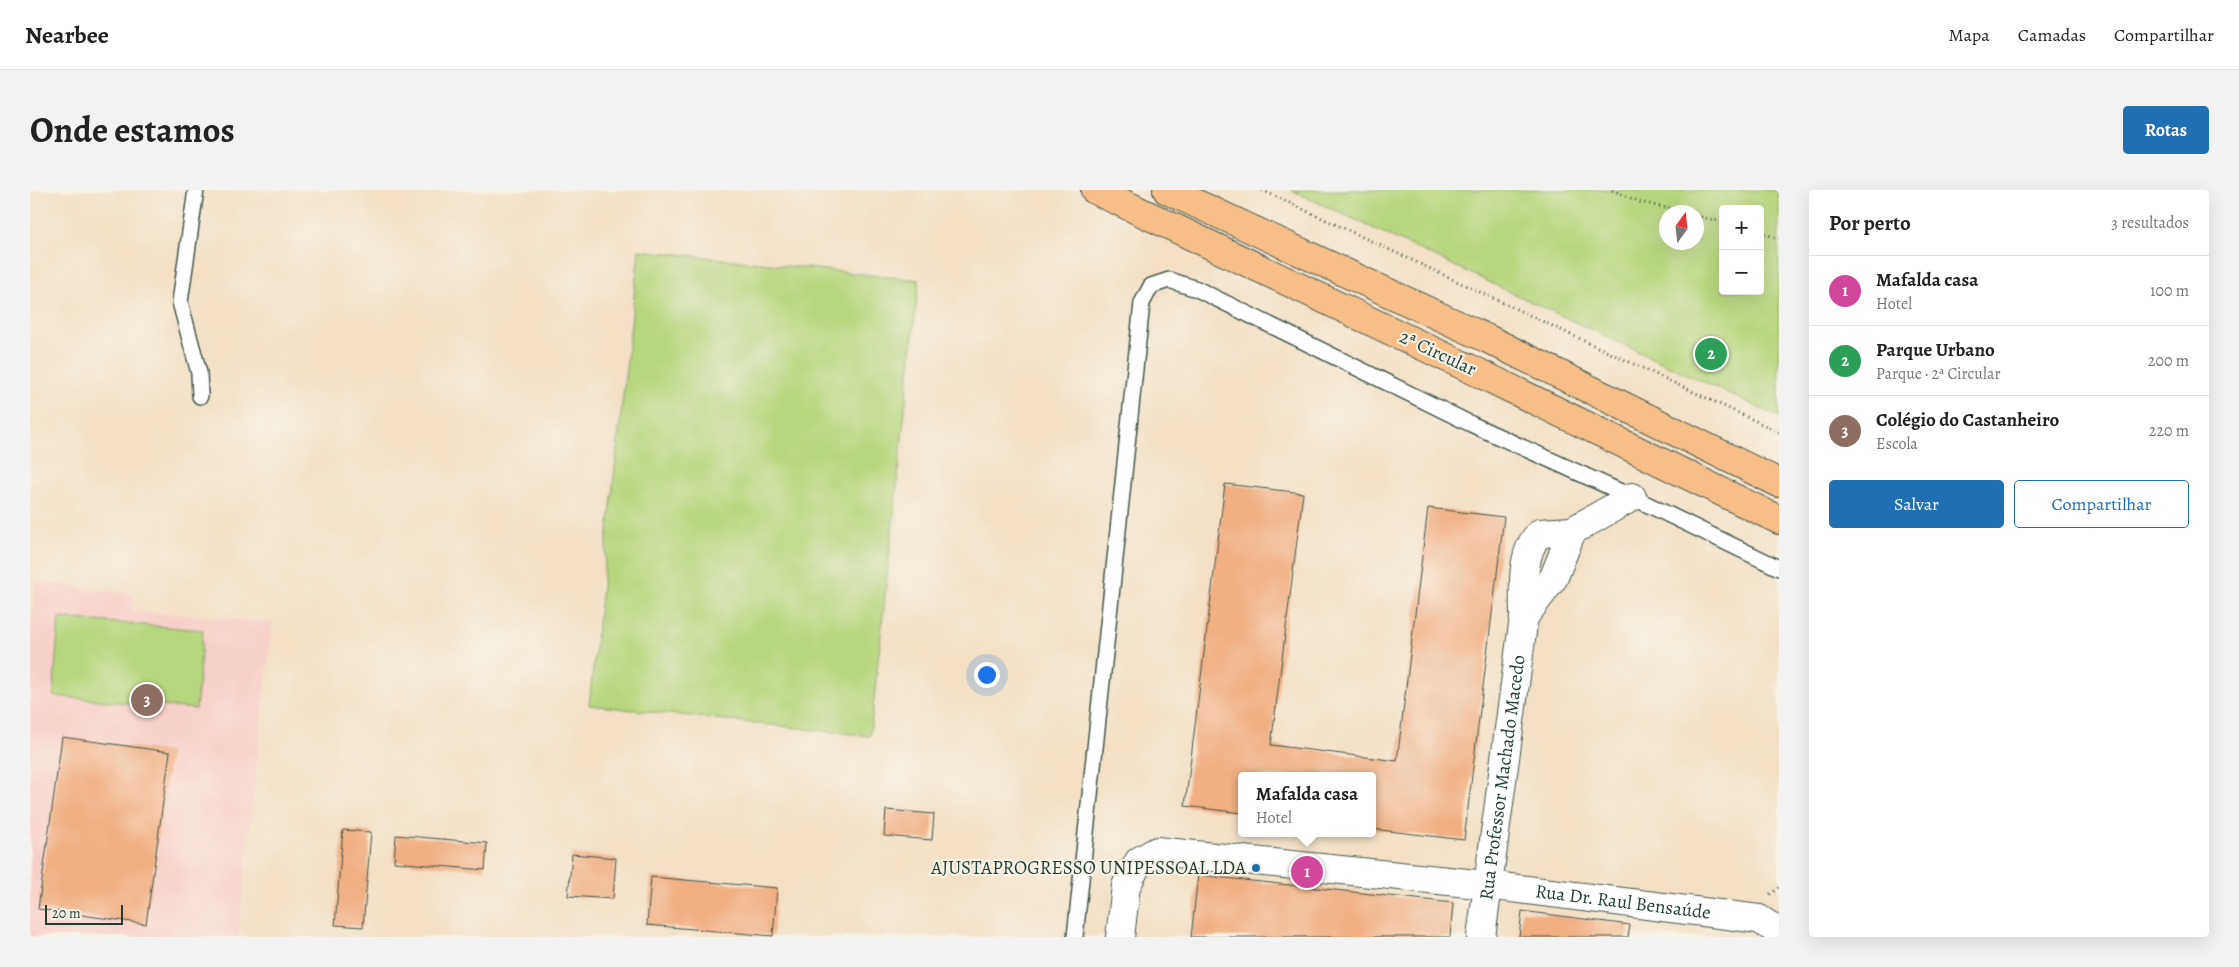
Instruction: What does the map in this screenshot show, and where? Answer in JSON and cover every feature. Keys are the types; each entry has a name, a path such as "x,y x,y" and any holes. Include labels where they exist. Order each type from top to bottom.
{"highway":[{"name":"2ª Circular","path":"1095,190 1475,371 1779,520"},
{"name":"2ª Circular","path":"1167,190 1486,338 1779,483"}],"street":[{"name":"Rua Professor Machado Macedo","path":"1481,937 1524,617 1524,583 1530,544 1540,533 1572,530 1632,497"},
{"name":"Rua Dr. Raul Bensaúde","path":"1120,937 1126,886 1139,861 1157,851 1487,885 1772,919"}],"lane":[{"path":"196,190 180,302 199,374 200,396"},
{"path":"1075,937 1142,303 1151,286 1169,280 1197,289 1471,424 1632,497 1779,568"}],"path":[{"path":"1262,190 1779,432"},
{"path":"1612,190 1640,202 1659,206"},
{"path":"1704,218 1719,221"},
{"path":"1764,234 1779,240"}],"shaded area":[{"path":"35,581 134,594 133,611 272,622 238,937 30,937 30,640"}],"green space":[{"path":"1291,190 1779,190 1779,417"},
{"path":"639,250 919,280 870,736 589,705"},
{"path":"59,618 203,630 196,709 53,696"}],"building":[{"path":"1225,484 1303,493 1271,745 1397,761 1428,508 1504,517 1464,840 1376,829 1376,772 1238,772 1238,813 1185,806"},
{"path":"62,737 170,752 146,924 38,909"},
{"path":"886,810 934,814 932,840 884,836"},
{"path":"343,830 371,832 363,927 335,925"},
{"path":"396,835 487,843 485,870 394,862"},
{"path":"572,854 616,858 613,899 568,896"},
{"path":"1198,875 1453,903 1450,937 1191,937"},
{"path":"651,877 777,888 773,936 647,925"},
{"path":"1522,911 1630,925 1628,937 1519,937"}],"place":[{"name":"Parque Urbano","path":"1711,354"},
{"name":"Colégio do Castanheiro","path":"147,700"},
{"name":"AJUSTAPROGRESSO UNIPESSOAL LDA","path":"1256,868"},
{"name":"Mafalda casa","path":"1307,872"}]}
